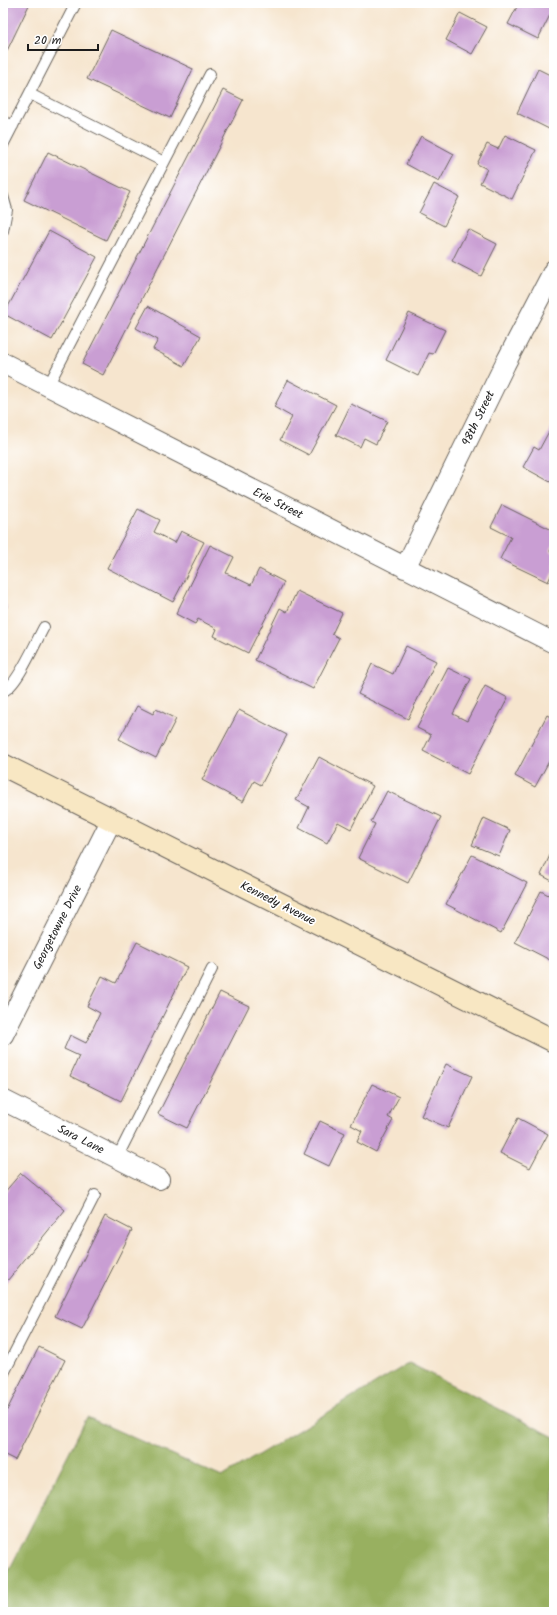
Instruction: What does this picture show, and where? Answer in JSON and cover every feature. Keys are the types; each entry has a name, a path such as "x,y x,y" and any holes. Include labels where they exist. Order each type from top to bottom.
{"street":[{"name":"98th Street","path":"405,568 505,364 554,270"},
{"name":"Erie Street","path":"3,363 554,643"},
{"name":"Kennedy Avenue","path":"3,765 554,1041"},
{"name":"Georgetowne Drive","path":"3,1035 112,819"},
{"name":"Sara Lane","path":"3,1100 159,1179"}],"lane":[{"path":"3,145 76,4"},
{"path":"48,386 210,74"},
{"path":"30,94 164,162"},
{"path":"3,121 13,126"},
{"path":"3,196 7,210 3,231"},
{"path":"3,692 15,681 44,627"},
{"path":"117,1158 212,969"},
{"path":"3,1375 95,1195"}],"green space":[{"path":"409,1363 554,1437 554,1612 3,1612 3,1582 87,1417 222,1477"}],"building":[{"path":"3,3 30,3 3,59"},
{"path":"519,3 554,3 554,7 538,39 508,24"},
{"path":"460,13 487,27 472,54 446,40"},
{"path":"111,30 193,69 170,118 87,79"},
{"path":"538,69 554,77 554,118 549,129 517,113"},
{"path":"223,90 243,100 103,375 82,364"},
{"path":"505,135 536,150 512,199 480,183 487,169 477,164 487,144 498,149"},
{"path":"421,136 454,154 439,182 406,164"},
{"path":"48,152 130,192 106,240 24,200"},
{"path":"434,184 459,197 444,226 419,213"},
{"path":"468,229 497,244 481,276 452,261"},
{"path":"49,231 97,257 52,340 4,314"},
{"path":"148,306 201,336 184,366 153,349 158,340 136,328"},
{"path":"409,313 445,330 433,354 429,353 418,376 386,360"},
{"path":"288,380 336,405 309,455 280,440 292,417 274,407"},
{"path":"351,404 387,421 376,444 364,438 360,447 336,435"},
{"path":"554,422 554,484 523,467 534,447 539,450"},
{"path":"502,505 554,531 554,544 550,551 554,553 554,569 548,582 500,559 511,537 491,527"},
{"path":"138,509 160,520 154,532 175,543 181,531 204,542 173,602 107,568"},
{"path":"210,545 234,557 226,573 251,585 259,569 284,582 248,653 214,636 217,629 198,619 195,624 176,614"},
{"path":"297,591 342,613 332,634 339,638 313,689 255,660 280,608 287,612"},
{"path":"3,604 7,606 3,615"},
{"path":"406,646 436,661 408,719 358,694 372,664 393,674"},
{"path":"448,668 471,679 453,714 467,721 485,686 508,698 468,774 423,751 431,735 417,728"},
{"path":"137,706 153,714 156,709 176,719 156,758 119,739"},
{"path":"239,710 287,735 261,785 254,781 243,802 202,780"},
{"path":"547,715 554,719 554,752 535,787 515,776"},
{"path":"319,757 373,786 351,829 338,822 327,843 299,828 309,807 296,800"},
{"path":"387,791 441,817 408,883 358,858 375,824 371,822"},
{"path":"484,818 510,830 499,856 472,845"},
{"path":"551,853 554,855 554,882 541,875"},
{"path":"472,855 527,883 501,933 446,904"},
{"path":"541,891 554,898 554,962 515,942"},
{"path":"137,942 187,967 121,1101 70,1076 79,1056 64,1049 70,1035 86,1043 100,1013 87,1006 102,976 116,983"},
{"path":"220,992 249,1006 187,1128 158,1114"},
{"path":"446,1064 472,1076 448,1128 421,1116"},
{"path":"372,1084 399,1097 388,1117 393,1120 376,1152 357,1142 362,1131 351,1125"},
{"path":"518,1118 548,1134 530,1168 500,1153"},
{"path":"320,1121 345,1133 329,1166 304,1154"},
{"path":"21,1173 65,1210 3,1286 3,1194"},
{"path":"105,1216 132,1230 82,1329 55,1316"},
{"path":"39,1347 65,1360 15,1460 3,1454 3,1418"}]}
